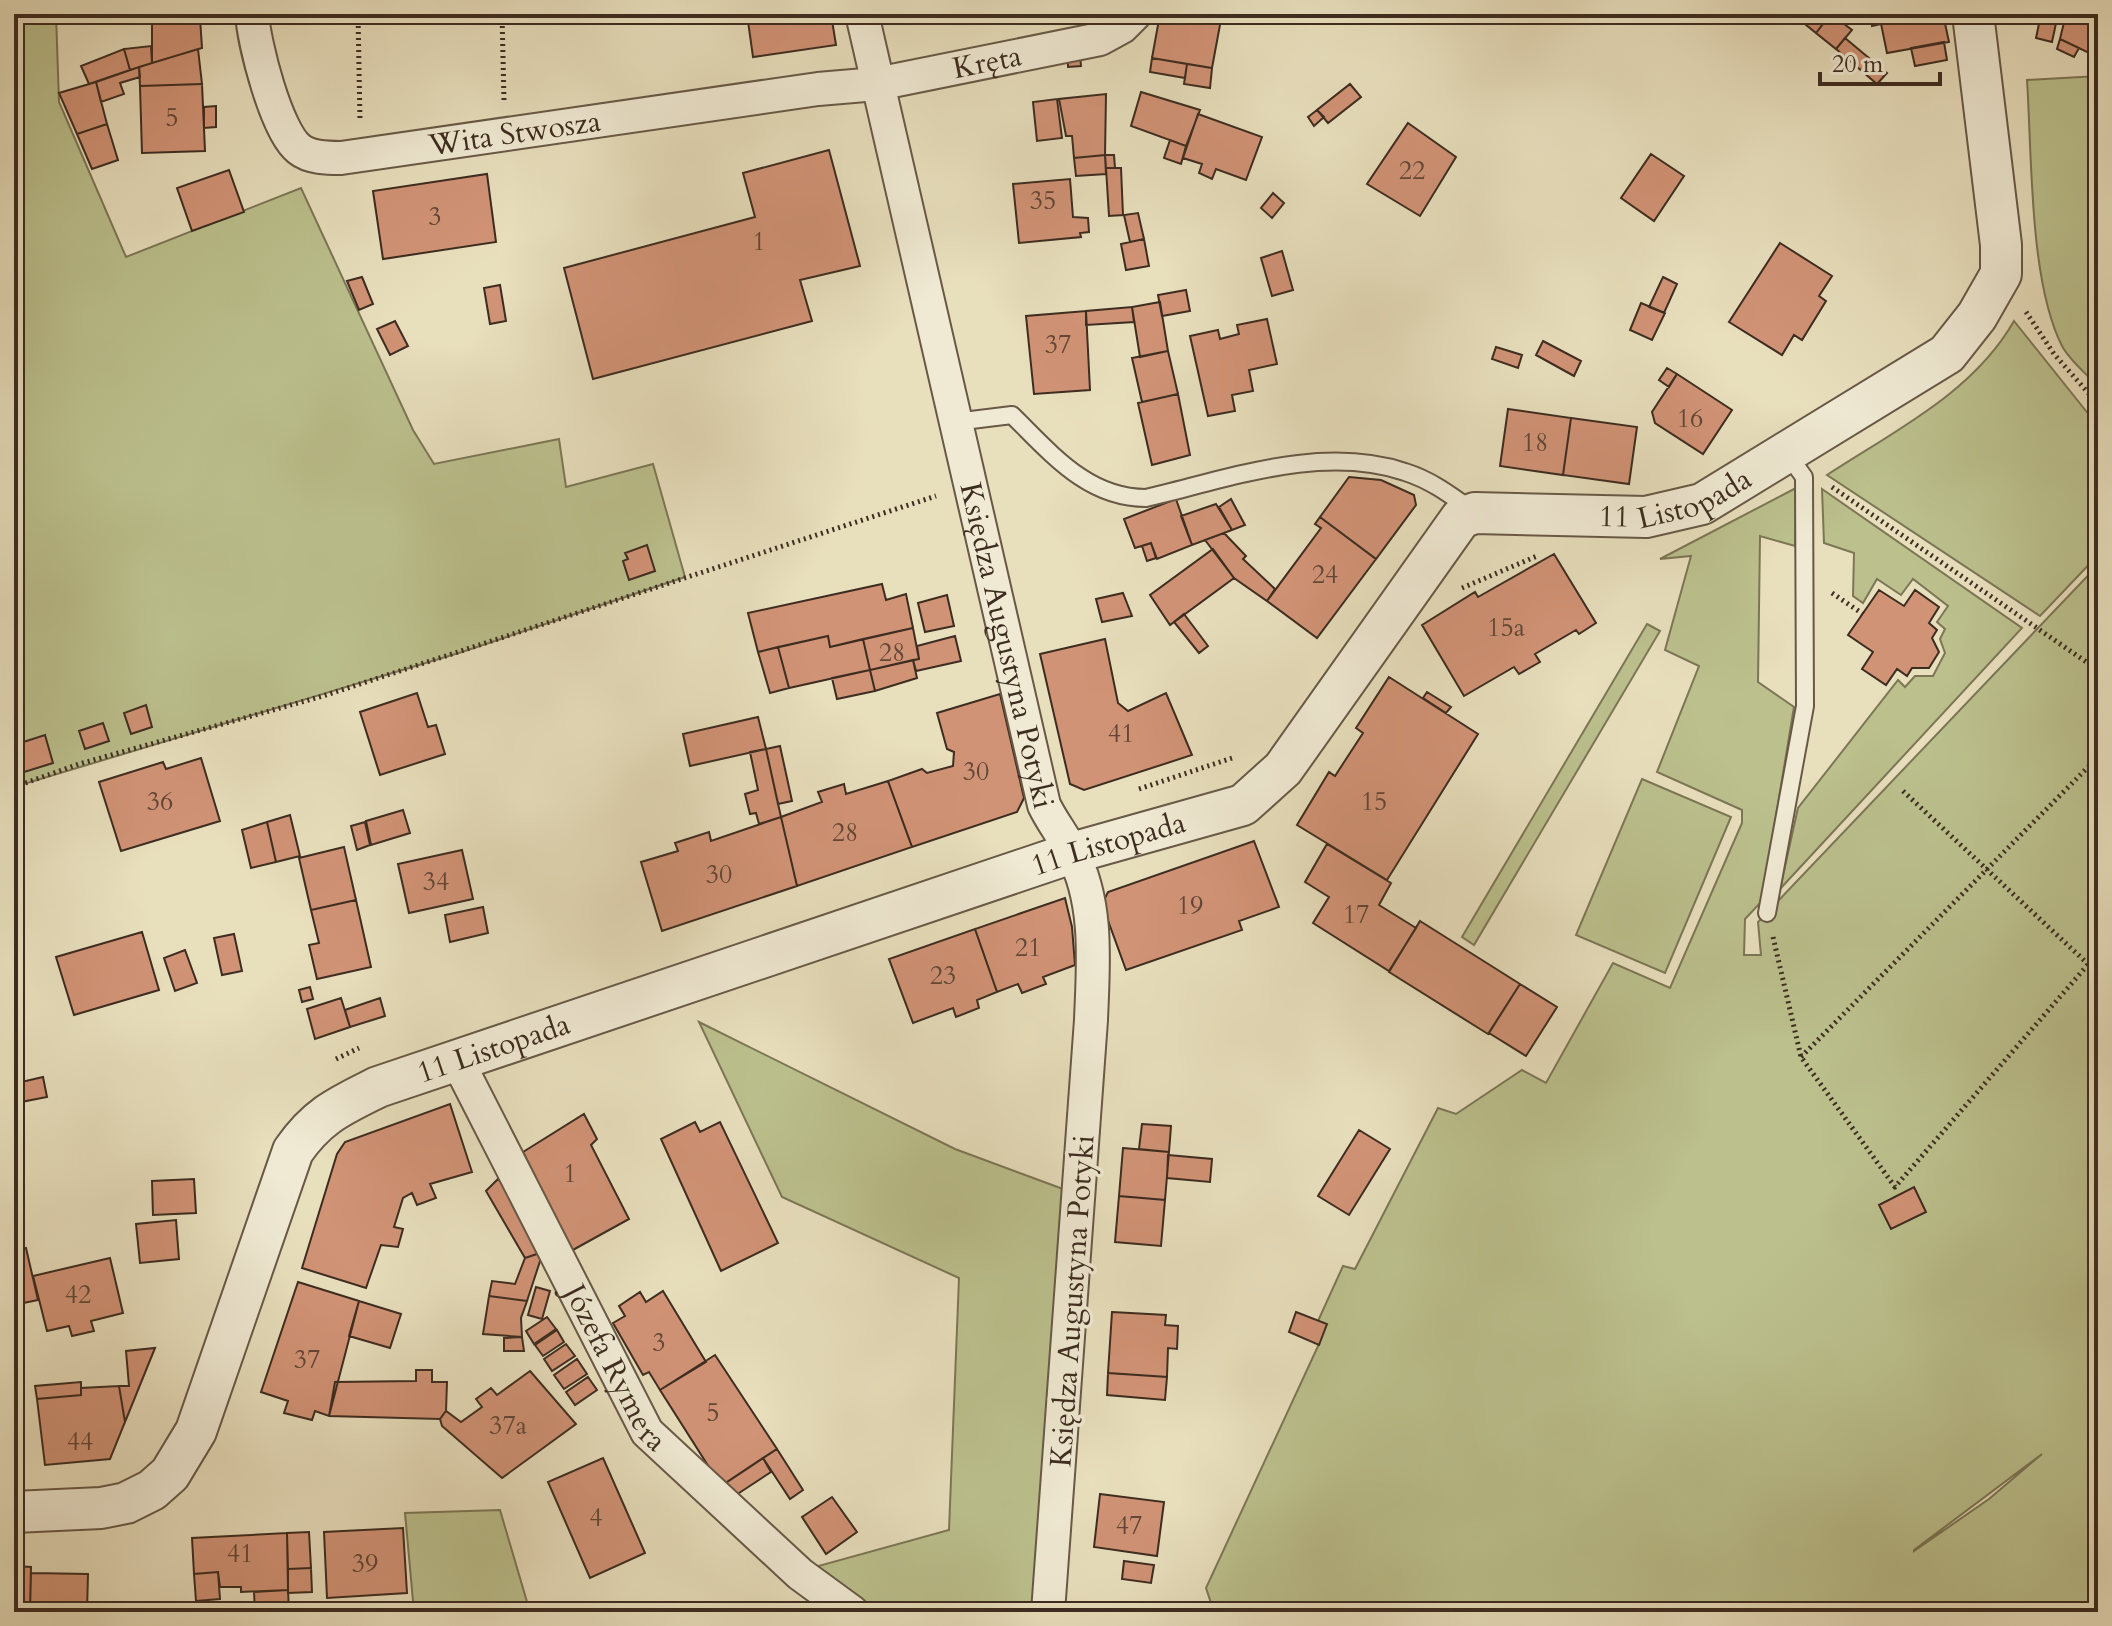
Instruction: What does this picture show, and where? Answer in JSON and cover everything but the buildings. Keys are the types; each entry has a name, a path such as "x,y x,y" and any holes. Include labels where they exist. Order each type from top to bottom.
{"street":[{"name":"Wita Stwosza","path":"252,14 255,43 288,134 299,150 320,158 341,158 818,89 877,84"},
{"name":"Księdza Augustyna Potyki","path":"862,14 1044,805 1056,832 1072,853 1087,895 1094,955 1076,1261 1048,1612"},
{"name":"Kręta","path":"877,84 1100,39 1122,27 1135,14"},
{"path":"1973,14 2001,245 2001,274"},
{"name":"11 Listopada","path":"14,1512 90,1509 126,1503 170,1474 196,1431 293,1151 315,1121 330,1111 378,1087 1072,853 1243,805 1259,794 1283,769 1461,518 1475,513 1646,517 1702,504 1947,354 1977,316 2001,274"},
{"name":"Józefa Rymera","path":"457,1060 647,1432 800,1574 852,1612"}],"lane":[{"path":"955,422 1012,415 1086,483 1124,498 1146,498 1285,465 1333,462 1381,465 1406,472 1432,483 1475,513"},
{"path":"1767,913 1805,706 1804,477 1785,451"}],"path":[{"path":"358,14 359,115"},
{"path":"502,14 504,102"},
{"path":"489,104 518,100"},
{"path":"351,126 375,122"},
{"path":"2001,274 2054,354 2098,404"},
{"path":"1823,481 2098,670"},
{"path":"14,787 79,764 323,696 938,495"},
{"path":"1801,1057 2098,757"},
{"path":"1903,791 2088,964"},
{"path":"1767,913 1801,1057 1895,1187 2098,953"}],"green space":[{"path":"14,14 56,14 59,102 126,257 301,188 413,430 434,464 559,439 566,487 653,464 685,577 462,652 14,787"},
{"path":"2098,76 2098,387 2062,346 2043,287 2034,216 2027,80"},
{"path":"2014,321 2098,426 2098,555 2040,616 1827,475 1905,426 1954,390 1997,346"},
{"path":"1796,488 1795,546 1760,536 1758,682 1794,707 1762,901 1745,919 1744,955 1761,955 1758,922 2098,565 2098,1612 1214,1612 1206,1588 1319,1344 1318,1321 1343,1266 1355,1269 1438,1108 1456,1114 1522,1070 1546,1083 1613,963 1670,988 1742,823 1742,810 1657,772 1699,666 1665,650 1691,556 1660,559","holes":["2042,1454 1989,1499 1914,1551"]},
{"path":"1822,489 2022,628 1780,889 1798,808 1898,680 1905,687 1915,676 1933,676 1945,653 1940,639 1945,629 1937,622 1948,606 1913,579 1901,595 1877,579 1863,603 1853,596 1854,553 1824,543"},
{"path":"1647,624 1660,631 1474,945 1462,937"},
{"path":"1642,779 1731,817 1665,973 1576,935"},
{"path":"699,1022 955,1149 1063,1189 1035,1612 879,1612 811,1568 949,1530 959,1278 782,1197"},
{"path":"500,1510 530,1612 414,1612 405,1513"}]}
